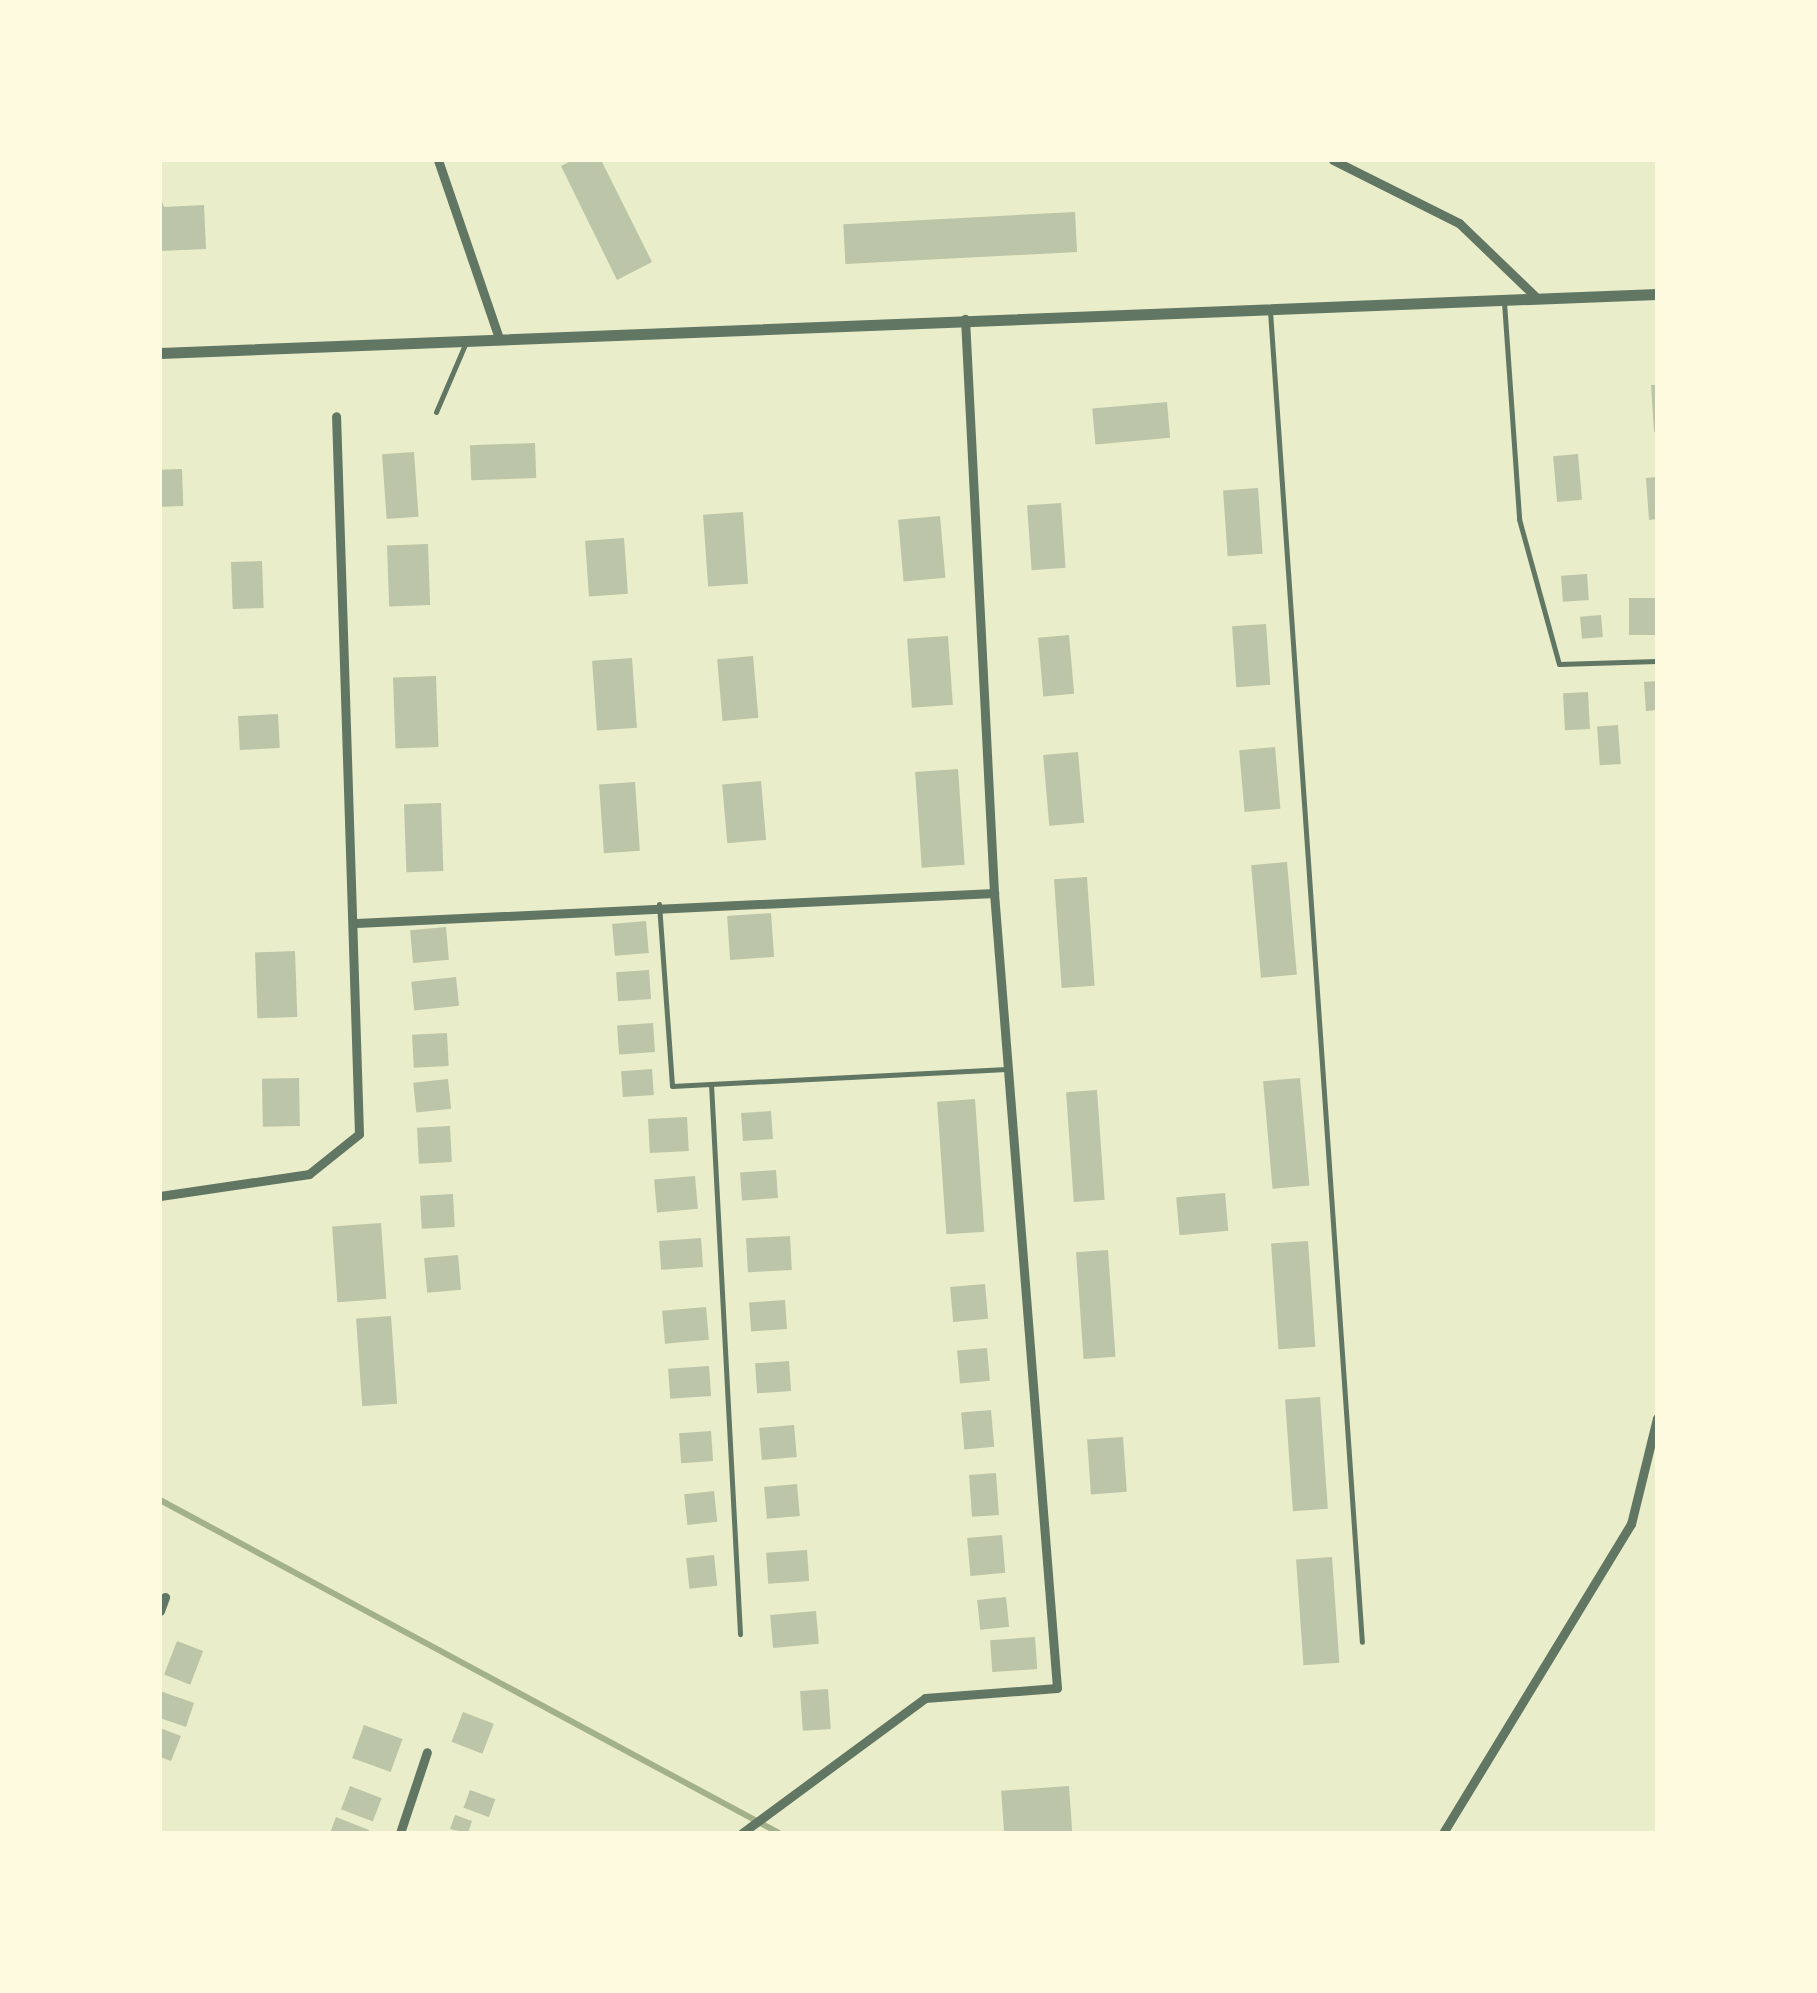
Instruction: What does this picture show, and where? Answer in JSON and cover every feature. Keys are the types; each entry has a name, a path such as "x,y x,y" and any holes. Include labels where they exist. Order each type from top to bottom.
{"street":[{"path":"438,160 499,338"},
{"path":"1334,160 1458,224 1536,298"},
{"path":"160,353 1657,294"},
{"path":"743,1832 777,1811 924,1698 1057,1688 994,893 965,320"},
{"path":"160,1196 309,1174 358,1134 356,922 336,416"},
{"path":"356,922 658,904 994,893"},
{"path":"1443,1833 1631,1524 1657,1418"},
{"path":"160,1610 164,1597"},
{"path":"400,1833 427,1752"}],"lane":[{"path":"1504,299 1519,519 1560,664 1657,661"},
{"path":"1270,308 1362,1642"},
{"path":"436,412 468,340"},
{"path":"658,904 672,1086 1007,1069"},
{"path":"711,1084 740,1634"}],"building":[{"path":"573,160 601,160 652,262 617,280 561,166"},
{"path":"160,196 164,207 204,205 206,249 160,251"},
{"path":"1075,212 1077,252 845,264 843,224"},
{"path":"1651,385 1657,385 1654,432"},
{"path":"1167,402 1170,438 1095,444 1092,409"},
{"path":"535,443 536,478 471,480 470,445"},
{"path":"414,452 419,517 387,519 382,454"},
{"path":"1578,454 1582,500 1557,502 1553,456"},
{"path":"182,469 183,506 161,507 160,470"},
{"path":"1657,477 1657,519 1649,520 1646,478"},
{"path":"1258,488 1263,554 1228,556 1223,490"},
{"path":"1061,503 1066,568 1032,570 1027,505"},
{"path":"743,512 748,584 708,587 703,515"},
{"path":"940,516 945,578 904,581 898,520"},
{"path":"624,538 628,594 589,597 585,541"},
{"path":"428,544 430,605 389,606 387,545"},
{"path":"262,561 264,608 233,609 231,562"},
{"path":"1587,574 1589,600 1563,602 1561,576"},
{"path":"1629,598 1657,598 1657,635 1629,635"},
{"path":"1601,615 1603,637 1582,639 1580,617"},
{"path":"1266,624 1270,685 1236,687 1232,626"},
{"path":"1069,635 1074,694 1043,696 1038,638"},
{"path":"948,636 953,705 912,708 907,639"},
{"path":"753,656 758,718 723,721 717,659"},
{"path":"632,658 637,728 597,731 592,661"},
{"path":"436,676 438,747 396,748 393,678"},
{"path":"1657,681 1657,710 1646,711 1644,682"},
{"path":"1588,692 1590,729 1565,730 1563,693"},
{"path":"278,714 280,748 240,750 238,716"},
{"path":"1618,725 1621,764 1600,765 1597,726"},
{"path":"1275,747 1280,809 1245,812 1239,750"},
{"path":"1078,752 1084,823 1049,826 1043,755"},
{"path":"958,769 965,865 922,868 915,772"},
{"path":"761,781 766,840 727,843 722,784"},
{"path":"635,782 640,851 604,853 599,785"},
{"path":"441,803 443,871 406,872 404,804"},
{"path":"1287,862 1297,975 1261,978 1251,865"},
{"path":"1087,877 1095,986 1062,988 1054,879"},
{"path":"771,913 774,957 730,960 727,916"},
{"path":"646,921 649,953 615,956 612,924"},
{"path":"446,927 449,960 413,963 410,930"},
{"path":"295,951 297,1017 257,1018 255,952"},
{"path":"649,970 651,999 618,1001 616,972"},
{"path":"456,977 459,1006 414,1011 411,982"},
{"path":"653,1023 655,1052 619,1054 617,1026"},
{"path":"447,1033 449,1066 414,1068 412,1035"},
{"path":"652,1069 654,1095 623,1097 621,1071"},
{"path":"299,1078 300,1126 263,1127 262,1079"},
{"path":"1300,1078 1309,1186 1273,1189 1263,1081"},
{"path":"448,1079 451,1109 416,1112 413,1083"},
{"path":"1097,1090 1105,1200 1074,1202 1066,1092"},
{"path":"975,1099 984,1232 946,1234 937,1102"},
{"path":"771,1111 773,1139 743,1141 741,1113"},
{"path":"687,1117 689,1151 650,1153 648,1119"},
{"path":"450,1126 452,1162 419,1164 417,1128"},
{"path":"776,1170 778,1198 742,1200 740,1173"},
{"path":"695,1176 698,1209 657,1212 654,1180"},
{"path":"1225,1193 1228,1231 1179,1235 1176,1197"},
{"path":"453,1194 455,1227 422,1229 420,1196"},
{"path":"381,1223 386,1299 337,1302 332,1226"},
{"path":"790,1236 792,1270 748,1272 746,1238"},
{"path":"701,1238 703,1267 661,1270 659,1241"},
{"path":"1308,1241 1315,1347 1278,1349 1271,1244"},
{"path":"1108,1250 1115,1357 1084,1359 1076,1252"},
{"path":"458,1255 461,1290 427,1293 424,1258"},
{"path":"985,1284 988,1319 953,1322 950,1287"},
{"path":"785,1300 787,1329 751,1331 749,1303"},
{"path":"706,1307 709,1340 665,1344 662,1311"},
{"path":"391,1316 397,1404 362,1406 356,1318"},
{"path":"987,1348 990,1381 960,1383 957,1351"},
{"path":"789,1361 791,1391 757,1393 755,1363"},
{"path":"709,1366 711,1396 670,1399 668,1369"},
{"path":"1320,1397 1328,1509 1293,1511 1285,1399"},
{"path":"991,1410 994,1447 964,1449 961,1413"},
{"path":"794,1425 797,1457 762,1460 759,1428"},
{"path":"711,1431 713,1461 681,1463 679,1433"},
{"path":"1123,1437 1127,1492 1091,1494 1087,1440"},
{"path":"996,1473 999,1515 972,1517 969,1475"},
{"path":"797,1484 800,1516 767,1519 764,1487"},
{"path":"714,1491 717,1522 687,1525 684,1494"},
{"path":"1002,1535 1005,1573 970,1576 967,1538"},
{"path":"807,1550 809,1581 768,1584 766,1553"},
{"path":"714,1555 717,1586 689,1589 686,1558"},
{"path":"1332,1557 1339,1663 1303,1665 1296,1560"},
{"path":"1006,1597 1009,1627 980,1630 977,1600"},
{"path":"816,1611 819,1644 773,1648 770,1615"},
{"path":"1035,1637 1037,1669 992,1672 990,1640"},
{"path":"177,1641 203,1651 190,1685 164,1675"},
{"path":"828,1689 831,1729 803,1731 800,1691"},
{"path":"160,1691 194,1703 186,1727 160,1718"},
{"path":"463,1712 494,1724 482,1754 452,1742"},
{"path":"364,1725 403,1739 391,1772 352,1758"},
{"path":"160,1728 181,1736 171,1761 160,1757"},
{"path":"350,1786 382,1798 373,1822 341,1809"},
{"path":"1069,1786 1072,1833 1004,1833 1001,1791"},
{"path":"470,1790 495,1799 489,1817 464,1808"},
{"path":"455,1815 472,1821 468,1833 450,1829"},
{"path":"336,1817 369,1830 368,1833 330,1833"}],"waterway":[{"path":"160,1500 779,1833"}]}
